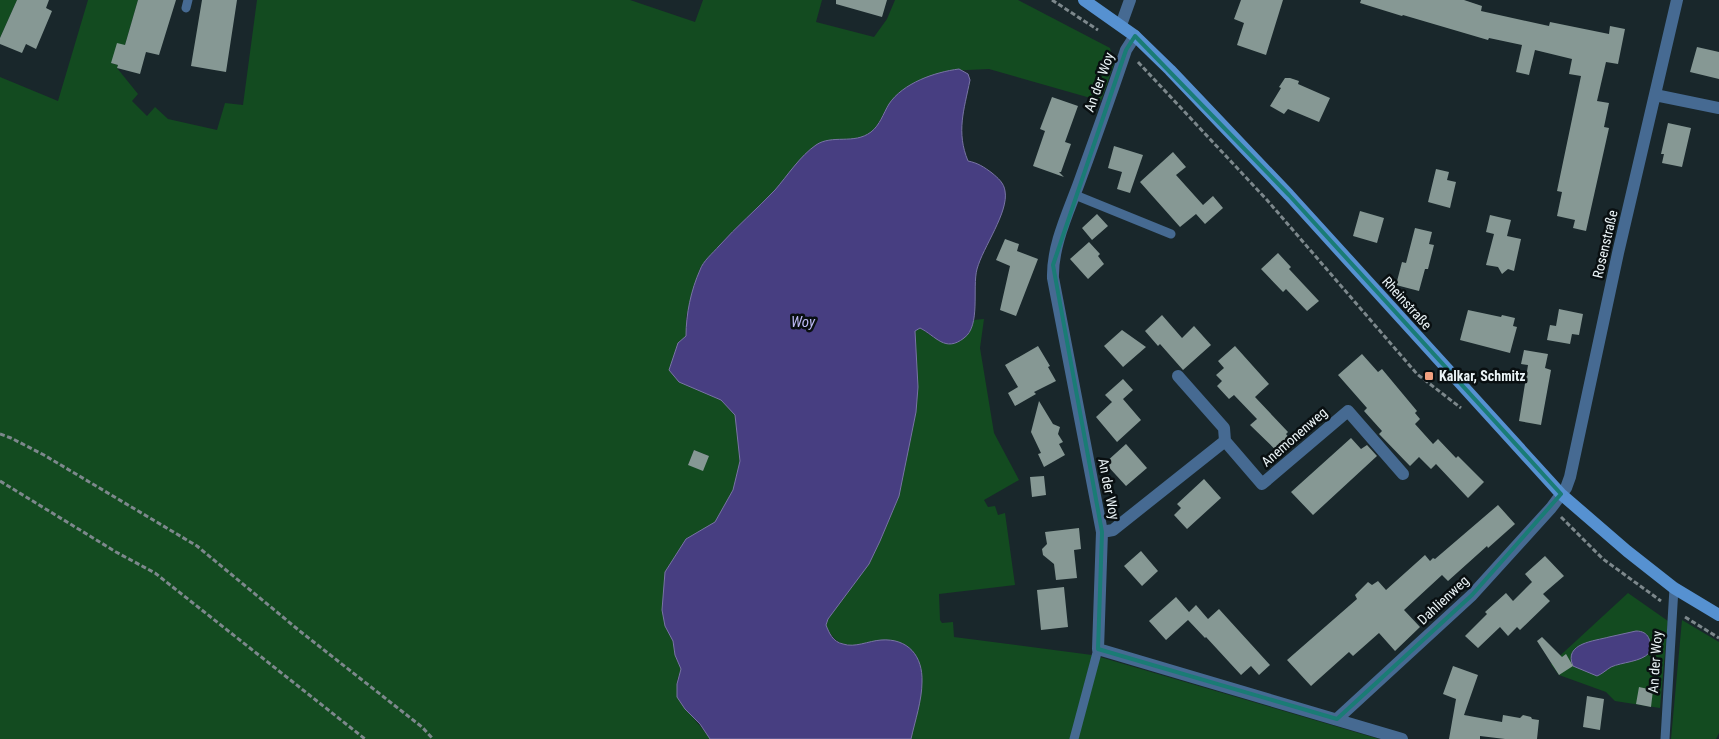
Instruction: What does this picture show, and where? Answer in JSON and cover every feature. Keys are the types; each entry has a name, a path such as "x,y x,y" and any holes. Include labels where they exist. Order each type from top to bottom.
{"main road":[{"name":"Rheinstraße","path":"1084,0 1135,36 1170,70 1289,194 1561,494 1627,551 1674,588 1719,615"}],"street":[{"path":"1121,25 1130,0"},
{"name":"Rosenstraße","path":"1561,494 1570,477 1618,253 1677,0"},
{"name":"An der Woy","path":"1098,649 1102,532 1053,278 1054,254 1126,50 1135,36"},
{"path":"1655,95 1719,108"},
{"name":"Anemonenweg","path":"1178,376 1224,428 1225,441 1262,484 1348,411 1402,474"},
{"path":"1102,532 1113,530 1225,441"},
{"name":"Dahlienweg","path":"1337,719 1472,595 1551,508 1561,494"},
{"path":"1098,649 1402,739"}],"lane":[{"path":"1075,195 1170,234"},
{"name":"An der Woy","path":"1665,739 1674,588"},
{"path":"1074,739 1098,649"}],"path":[{"path":"1052,0 1103,34"},
{"path":"1126,50 1267,200 1417,374 1463,410"},
{"path":"0,434 12,438 44,455 196,546 301,632 415,721 433,739"},
{"path":"0,481 116,552 155,573 365,739"},
{"path":"1551,508 1603,559 1674,610 1719,638"}],"highlighted area":[{"path":"1135,36 1289,195 1561,494 1472,595 1337,719 1098,649 1102,532 1053,265 1126,50"}],"green space":[{"path":"0,0 17,0 0,38"},
{"path":"88,0 138,0 125,45 111,63 118,65 117,68 138,94 132,101 147,116 155,107 168,119 217,130 225,103 243,105 257,0 630,0 695,22 703,0 822,0 816,22 874,37 887,19 895,0 1018,0 1110,48 1114,64 1101,101 989,69 945,71 889,104 876,127 870,133 856,140 830,140 809,150 776,189 724,240 700,268 686,317 686,336 702,392 721,400 735,415 740,461 733,490 715,523 686,539 665,572 662,610 665,626 673,641 675,655 681,669 677,681 678,693 685,707 710,739 0,739 0,77 58,101","holes":["694,450 709,456 688,465"]},
{"path":"984,319 980,348 994,433 1019,480 984,500 988,507 995,506 998,515 1005,513 1015,585 939,594 940,620 942,623 953,622 954,637 1092,655 1070,739 911,739 922,682 880,640 848,645 836,640 826,625 828,619 869,564 899,496 916,412 918,387 915,331 920,328 934,338 969,333 974,320"},
{"path":"1628,593 1668,621 1660,708 1615,701 1606,692 1559,675 1551,664"},
{"path":"1682,620 1719,642 1719,733 1716,739 1671,739"},
{"path":"1100,657 1379,739 1078,739"}],"water":[{"name":"Woy","path":"959,69 968,74 970,80 962,121 964,150 968,161 986,169 1002,183 1005,191 1003,209 977,269 974,316 969,332 957,342 946,344 920,328 915,331 918,387 916,412 899,496 869,564 828,619 826,625 834,639 843,644 852,645 891,640 899,642 912,650 920,664 922,689 911,739 710,739 677,697 677,684 681,669 675,655 673,641 665,626 662,610 665,572 686,539 715,522 733,490 740,461 735,415 721,400 679,382 669,370 678,343 686,336 690,302 701,267 732,232 775,190 810,149 829,140 864,136 877,126 889,104 902,90 930,76"},
{"path":"1636,631 1644,633 1649,638 1650,649 1646,656 1615,665 1597,676 1573,666 1572,652 1582,644"}],"building":[{"path":"17,0 49,0 46,8 52,11 36,49 26,44 22,53 0,44 0,38"},
{"path":"138,0 176,0 159,55 146,52 140,74 117,68 118,65 111,63 117,43 125,45"},
{"path":"202,0 237,0 226,72 191,66"},
{"path":"836,0 887,0 882,17 836,4"},
{"path":"1241,0 1283,0 1266,55 1237,45 1244,23 1234,19"},
{"path":"1361,0 1464,0 1482,6 1481,11 1549,26 1550,22 1609,34 1610,26 1625,29 1618,64 1606,62 1597,101 1609,103 1604,127 1609,128 1586,231 1573,228 1575,220 1557,216 1562,192 1557,191 1581,76 1569,74 1572,59 1535,50 1529,75 1516,72 1522,45 1489,38 1488,40 1402,16 1360,3"},
{"path":"1697,47 1719,52 1719,79 1690,72"},
{"path":"1285,78 1299,81 1298,84 1330,98 1319,122 1288,109 1284,114 1270,106"},
{"path":"1052,97 1078,106 1065,142 1071,144 1061,172 1059,172 1064,177 1033,166 1045,131 1040,129"},
{"path":"1668,123 1691,128 1682,167 1662,163 1664,154 1661,154"},
{"path":"1114,146 1143,155 1130,193 1117,189 1122,172 1108,168"},
{"path":"1173,152 1186,167 1176,175 1203,205 1213,196 1223,208 1205,224 1196,214 1180,227 1140,182"},
{"path":"1436,169 1449,172 1447,180 1456,182 1450,208 1428,202"},
{"path":"1360,211 1384,218 1377,243 1353,236"},
{"path":"1097,214 1108,226 1092,240 1082,228"},
{"path":"1490,215 1511,220 1507,236 1521,239 1514,271 1508,269 1502,274 1498,267 1486,265 1494,234 1486,232"},
{"path":"1415,228 1432,232 1429,244 1434,245 1428,269 1425,269 1419,291 1396,285 1402,262 1406,263"},
{"path":"1005,239 1019,244 1017,251 1038,259 1016,316 1000,310 1010,266 996,260"},
{"path":"1089,242 1100,254 1098,256 1104,264 1088,279 1070,259"},
{"path":"1278,253 1291,267 1289,269 1319,301 1307,311 1286,289 1283,292 1261,269"},
{"path":"1559,309 1583,314 1579,335 1572,334 1570,344 1547,340 1550,325 1556,326"},
{"path":"1468,310 1515,318 1513,326 1517,327 1510,353 1460,340"},
{"path":"1162,315 1182,338 1194,326 1211,345 1183,370 1160,344 1158,346 1145,331"},
{"path":"1122,330 1146,347 1123,367 1104,346"},
{"path":"1038,346 1050,366 1048,367 1056,381 1034,392 1036,394 1015,406 1008,393 1018,387 1005,365"},
{"path":"1235,346 1269,384 1255,397 1288,432 1286,434 1295,445 1282,456 1250,425 1257,419 1234,395 1229,399 1217,386 1222,381 1216,375 1224,368 1218,361"},
{"path":"1524,350 1548,354 1545,368 1551,370 1541,425 1519,421 1528,365 1521,364"},
{"path":"1362,354 1378,372 1382,369 1417,411 1415,413 1420,419 1415,424 1433,444 1438,439 1456,458 1458,456 1484,482 1468,498 1436,464 1431,469 1419,457 1410,466 1379,434 1382,431 1364,411 1367,408 1338,375"},
{"path":"1123,379 1133,390 1123,399 1141,420 1117,442 1096,417 1112,402 1105,395"},
{"path":"1039,401 1053,424 1060,427 1058,434 1063,442 1059,444 1065,455 1044,467 1038,454 1041,453 1031,432"},
{"path":"1351,438 1361,449 1367,445 1377,456 1313,515 1291,492"},
{"path":"1126,444 1147,468 1126,486 1105,463"},
{"path":"694,450 709,456 703,471 688,465"},
{"path":"1044,476 1046,495 1032,497 1030,477"},
{"path":"1204,479 1221,498 1187,529 1174,515 1181,508 1177,504"},
{"path":"1498,505 1515,524 1448,581 1442,575 1404,610 1420,627 1395,651 1379,633 1353,656 1349,652 1311,686 1287,660 1357,599 1355,595 1368,582 1372,585 1378,581 1386,590 1425,555 1430,561 1433,558 1435,559"},
{"path":"1079,528 1081,549 1074,550 1077,578 1056,580 1054,564 1043,555 1042,549 1047,544 1045,532"},
{"path":"1141,551 1158,571 1142,586 1124,566"},
{"path":"1545,556 1564,576 1543,594 1550,601 1520,630 1517,627 1508,636 1500,627 1478,648 1465,636 1487,614 1485,612 1506,593 1513,601 1532,582 1525,574"},
{"path":"1064,587 1068,627 1041,630 1037,590"},
{"path":"1176,597 1189,612 1196,605 1208,619 1219,609 1270,665 1259,675 1251,666 1241,675 1188,620 1166,640 1149,621"},
{"path":"1542,637 1562,657 1566,654 1573,666 1559,675 1537,641"},
{"path":"1453,666 1478,675 1464,715 1502,722 1503,715 1520,718 1523,715 1531,717 1532,719 1539,720 1537,739 1505,739 1480,736 1480,739 1449,739 1456,699 1443,694"},
{"path":"1639,687 1653,690 1651,707 1636,704"},
{"path":"1587,696 1604,699 1600,730 1583,727"}],"place":[{"name":"Kalkar, Schmitz","path":"1429,376"}]}
